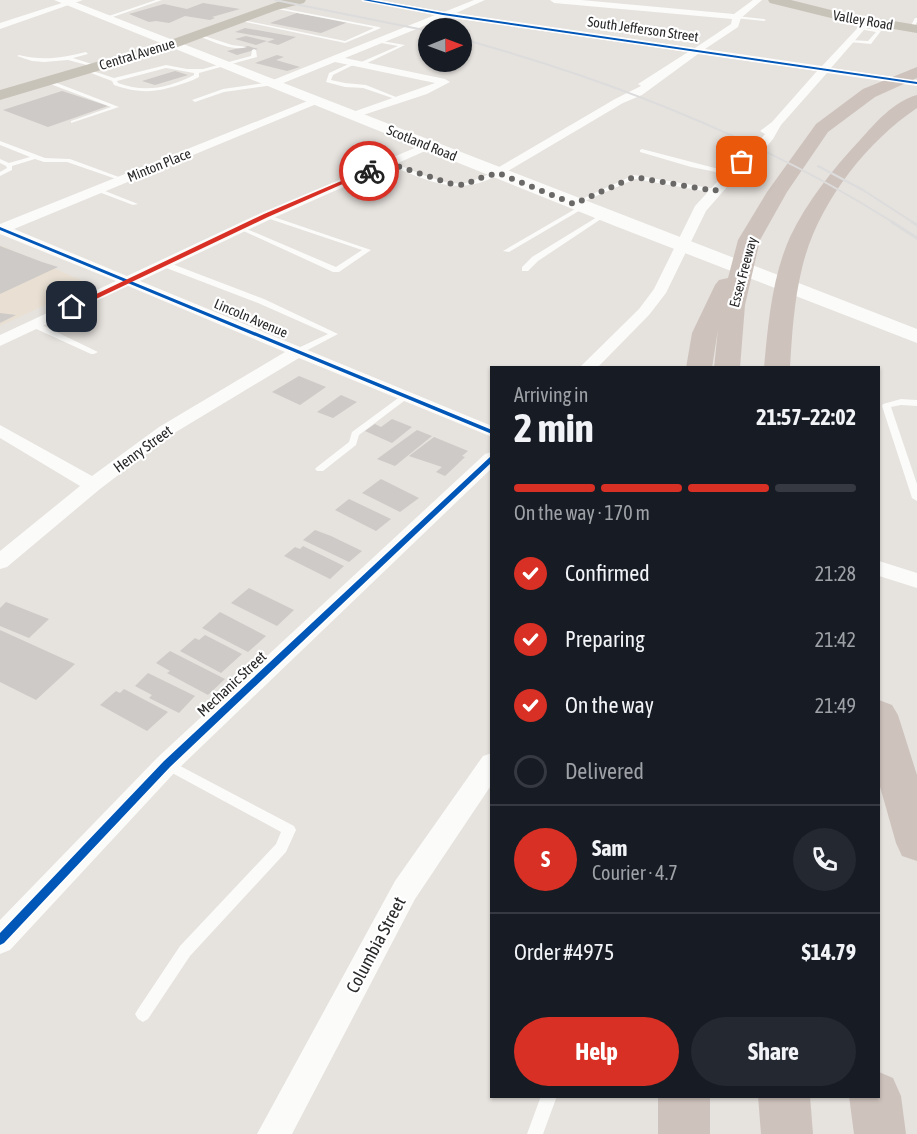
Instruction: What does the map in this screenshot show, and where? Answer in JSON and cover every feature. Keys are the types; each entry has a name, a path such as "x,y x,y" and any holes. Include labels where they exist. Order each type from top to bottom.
{"highway":[{"name":"Essex Freeway","path":"727,366 733,305 749,240 777,192 822,128 869,93 917,72"},
{"path":"777,366 781,316 791,267 801,237 822,199 846,166 886,121 917,100"},
{"path":"699,366 704,333 749,240"},
{"path":"781,316 791,366"},
{"path":"880,718 917,843"},
{"path":"684,1098 684,1134"},
{"path":"784,1098 787,1134"},
{"path":"875,1098 880,1134"}],"main road":[{"name":"Central Avenue","path":"0,95 170,45 279,4 299,0"},
{"name":"Valley Road","path":"775,0 864,25 915,25"},
{"name":"Scotland Road","path":"69,1 170,45 232,53 272,84 578,205 818,296 917,338"}],"street":[{"name":"South Jefferson Street","path":"365,0 443,14 917,83"},
{"path":"272,84 481,0"},
{"path":"554,0 736,17 758,0"},
{"path":"0,26 69,1"},
{"path":"498,173 619,101 640,92 655,79 735,25 736,17"},
{"path":"589,366 644,312 661,290 700,209 731,173 755,153 769,137 776,124 864,25"},
{"path":"334,58 445,82 354,115"},
{"name":"Minton Place","path":"1,229 315,101"},
{"path":"0,341 266,216 428,146"},
{"name":"Lincoln Avenue","path":"1,229 490,431"},
{"name":"Henry Street","path":"0,562 93,485 165,431 297,352"},
{"path":"0,430 93,485"},
{"name":"Mechanic Street","path":"0,940 167,764 490,460"},
{"path":"880,568 917,581"},
{"name":"Columbia Street","path":"274,1134 405,890 490,766"}],"lane":[{"path":"105,18 160,0"},
{"path":"238,20 345,42 379,28 279,4"},
{"path":"736,17 764,20"},
{"path":"851,41 870,43 879,31 864,25"},
{"path":"197,34 232,53 255,56 253,52"},
{"path":"353,39 403,45 331,74 328,81 364,86 399,100"},
{"path":"114,80 166,66 196,72 232,53 245,49 253,52"},
{"path":"232,53 253,52"},
{"path":"19,56 34,61 52,62 86,53"},
{"path":"68,58 114,80 116,84 126,89 144,93 191,79 197,76 196,72"},
{"path":"47,81 116,107 73,122"},
{"path":"195,100 223,91 272,84"},
{"path":"0,143 44,160 68,160 124,180"},
{"path":"642,151 691,165 731,173"},
{"path":"0,161 9,165 35,157"},
{"path":"388,163 452,184 464,185 498,173"},
{"path":"0,174 10,170 9,165"},
{"path":"507,251 578,205 634,177 715,191"},
{"path":"98,190 135,204"},
{"path":"525,269 535,259 604,215"},
{"path":"240,228 336,270 368,250 266,216"},
{"path":"164,264 261,301 334,334 297,352"},
{"path":"35,325 94,352"},
{"path":"320,469 353,443 355,434 405,396"},
{"path":"917,403 901,402 886,406 917,498"},
{"path":"144,1014 185,951 281,848 289,830 167,764"},
{"path":"535,1134 548,1098"}],"shaded area":[{"path":"0,245 90,284 0,326"}],"building":[{"path":"203,3 240,9 212,17 215,18 210,20 185,16 169,23 149,22 129,14 164,4 187,9"},
{"path":"297,13 348,22 321,33 270,23"},
{"path":"245,28 296,37 278,45 267,42 275,39 235,32"},
{"path":"246,36 267,41 256,45 235,39"},
{"path":"248,46 258,49 237,55 227,51"},
{"path":"277,55 284,57 276,60 300,67 287,71 255,63"},
{"path":"175,71 188,75 155,85 142,81"},
{"path":"62,91 108,106 48,127 3,110"},
{"path":"0,246 42,262 58,267 0,294"},
{"path":"0,313 16,315 0,323"},
{"path":"299,376 326,387 300,405 272,392"},
{"path":"341,395 357,402 333,418 317,412"},
{"path":"392,419 412,427 392,443 365,431 375,424 381,427"},
{"path":"417,430 432,436 395,466 377,459"},
{"path":"434,437 468,451 462,456 465,457 445,476 436,472 442,467 409,456"},
{"path":"381,479 419,498 400,512 362,493"},
{"path":"349,499 391,519 376,531 335,510"},
{"path":"315,530 362,551 349,562 303,540"},
{"path":"303,546 344,566 330,579 284,556 295,547 300,549"},
{"path":"249,588 294,610 277,626 231,603"},
{"path":"6,602 49,619 29,638 0,626 0,608"},
{"path":"220,612 266,636 248,652 202,628"},
{"path":"0,630 75,664 36,700 0,682"},
{"path":"205,635 242,654 221,673 180,651 195,638 199,640"},
{"path":"170,651 225,679 208,695 167,673 170,671 156,663"},
{"path":"148,673 195,696 179,713 149,698 152,695 135,686"},
{"path":"124,689 168,712 147,731 100,705 116,691 120,693"}],"railway":[{"path":"275,0 418,29"},
{"path":"472,42 519,55 631,93 685,115 791,164 894,223"},
{"path":"818,166 863,190 914,223"},
{"path":"892,222 917,238"},
{"path":"912,222 917,225"}],"cycle path":[{"path":"365,0 443,14 917,83"},
{"path":"0,228 490,431"},
{"path":"0,940 167,764 490,460"}],"way so far":[{"path":"369,171 388,163 452,184 464,185 498,173 574,204 634,177 715,191 742,162"}],"route":[{"path":"72,307 266,216 369,171"}]}
